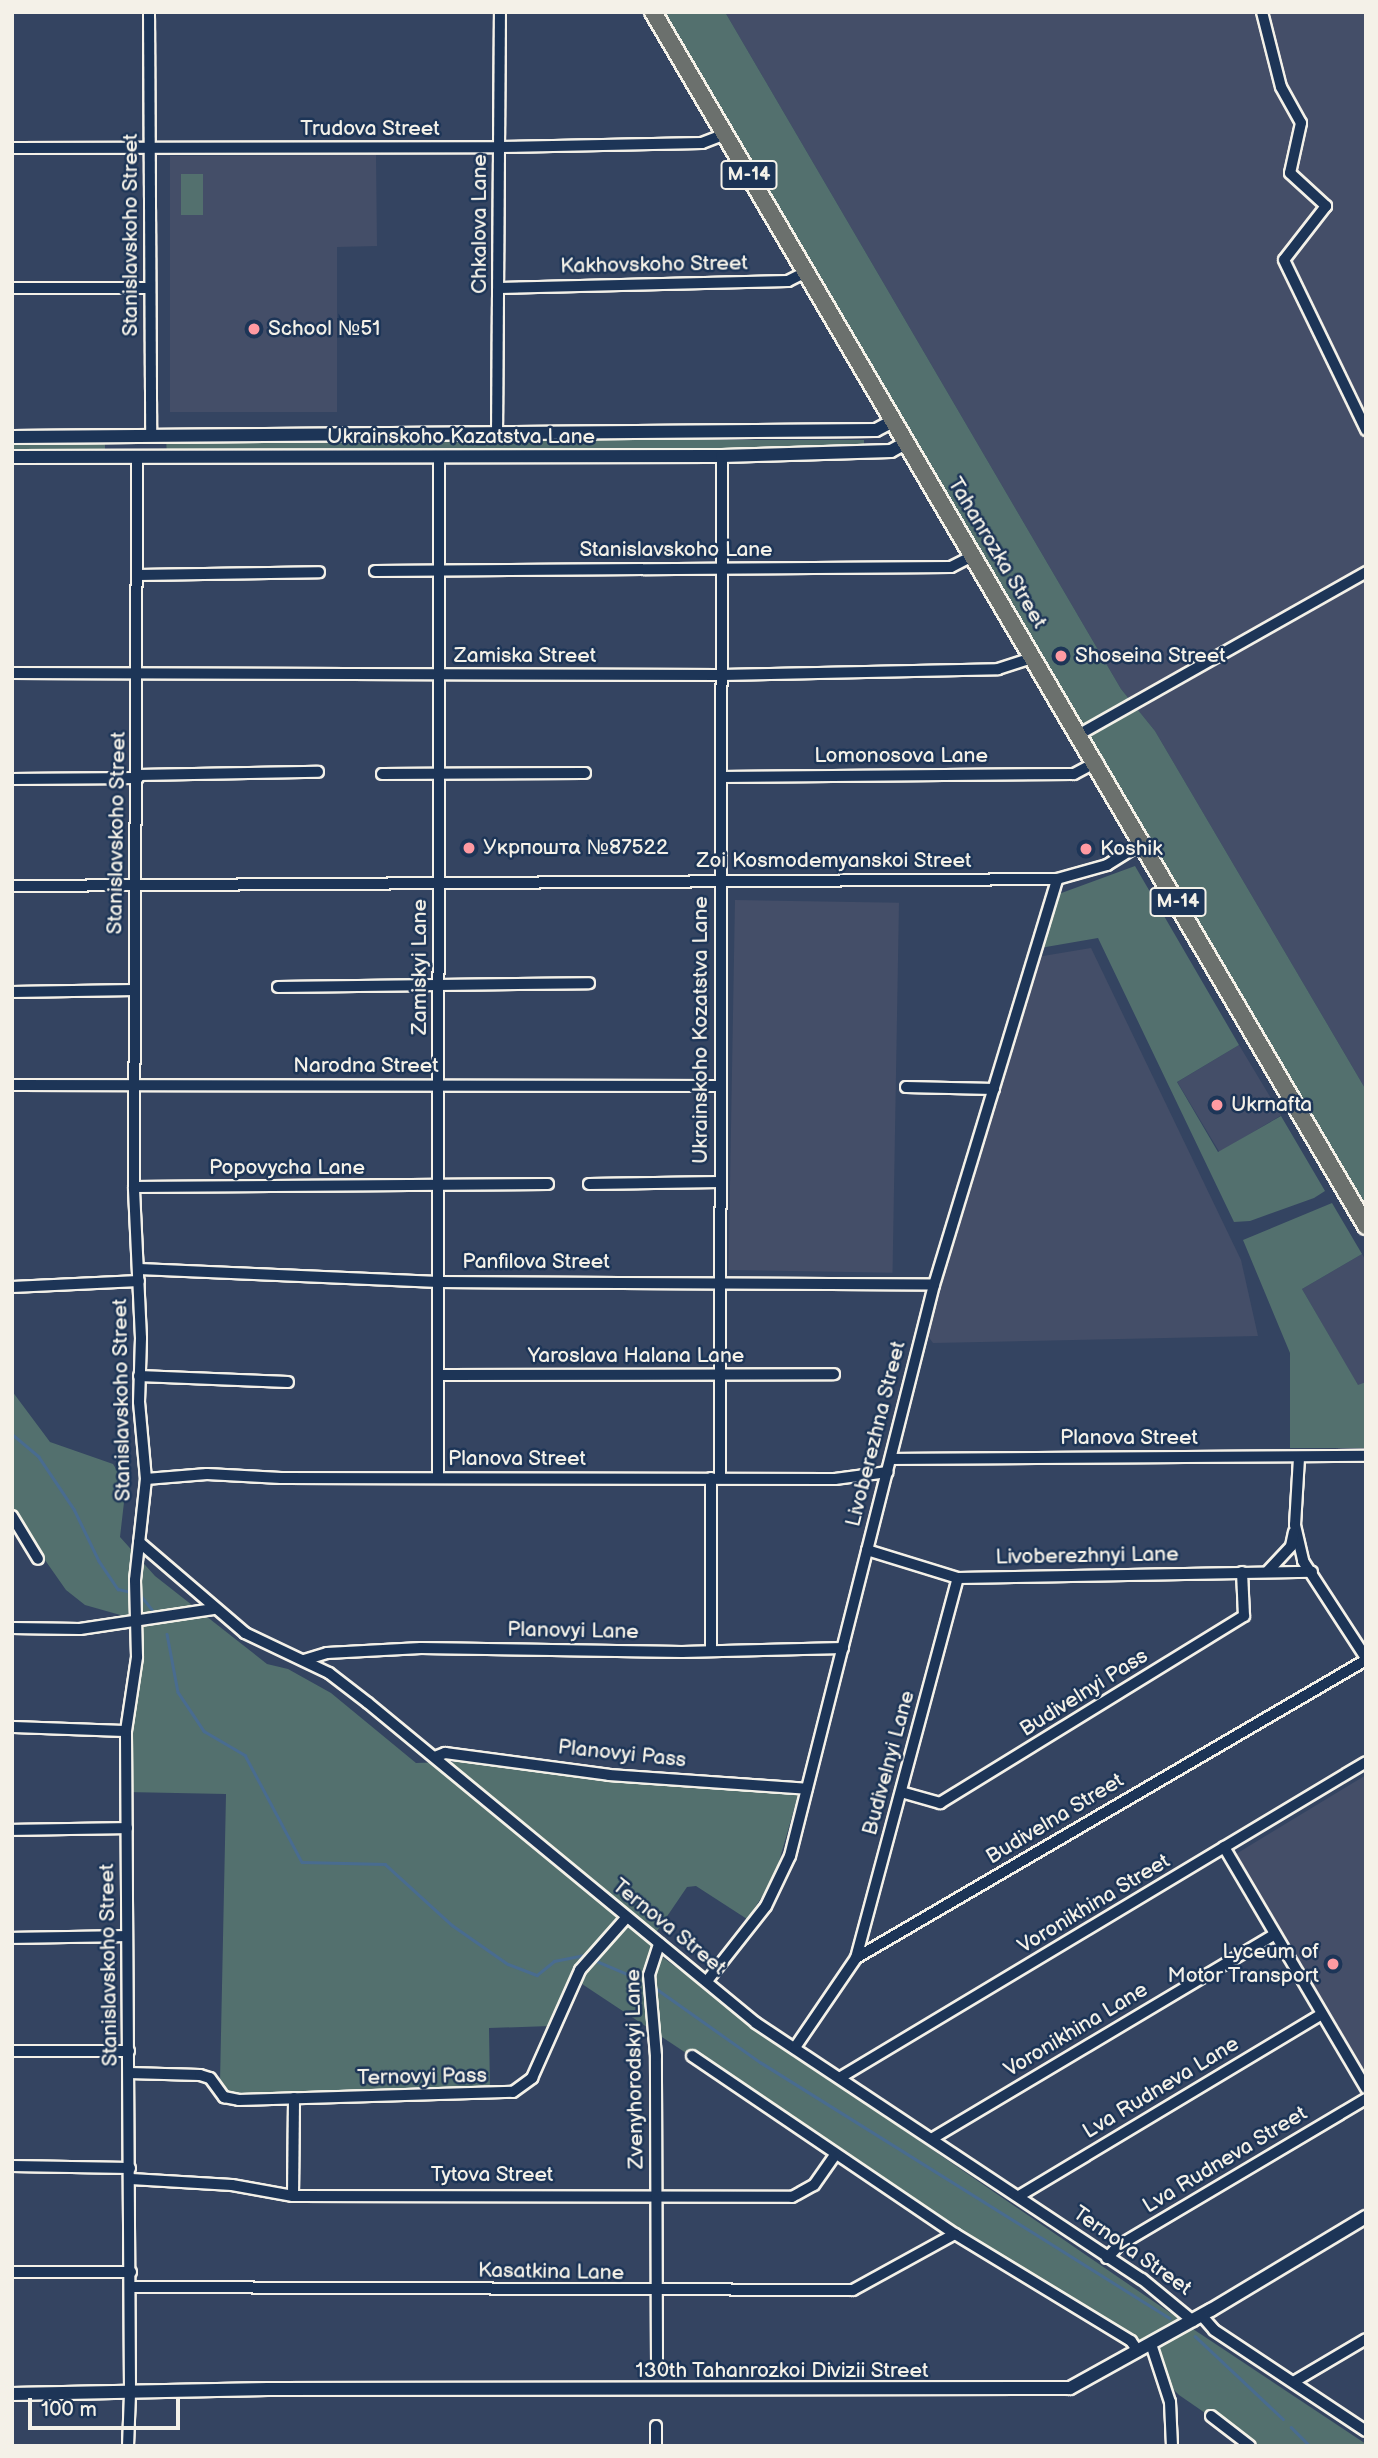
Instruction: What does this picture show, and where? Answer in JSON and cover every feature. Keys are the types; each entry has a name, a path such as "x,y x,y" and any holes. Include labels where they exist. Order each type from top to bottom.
{"highway":[{"name":"Tahanrozka Street","path":"653,12 1144,842 1366,1226"}],"street":[{"name":"Stanislavskoho Street","path":"128,2446 131,2272 130,2073 125,1937 126,1731 137,1657 135,1621 139,1542 146,1479 139,1376 134,990 138,575 153,150 149,12"},
{"name":"Chkalova Lane","path":"497,436 500,12"},
{"path":"1262,12 1281,86 1301,123 1290,173 1326,206 1284,260 1366,430"},
{"name":"Trudova Street","path":"12,148 500,148 702,143 726,134"},
{"name":"Kakhovskoho Street","path":"500,288 788,281 806,272"},
{"path":"12,288 150,288"},
{"name":"Ukrainskoho Kazatstva Lane","path":"12,436 497,436 876,430 893,421"},
{"name":"Ukrainskoho Kazatstva Lane","path":"12,457 722,456 891,451 907,442"},
{"name":"Ukrainskoho Kozatstva Lane","path":"711,1650 720,1376 722,456"},
{"name":"Zamiskyi Lane","path":"438,1478 439,457"},
{"name":"Stanislavskoho Lane","path":"375,571 951,567 974,556"},
{"path":"138,575 319,572"},
{"path":"1080,734 1366,572"},
{"name":"Zamiska Street","path":"12,673 722,675 998,669 1035,657"},
{"name":"Lomonosova Lane","path":"721,777 1079,771 1097,762"},
{"path":"12,779 318,772"},
{"path":"382,774 585,773"},
{"name":"Zoi Kosmodemyanskoi Street","path":"12,886 1057,879 1107,865 1144,842"},
{"name":"Livoberezhna Street","path":"707,1981 780,1882 893,1459 934,1285 1057,879"},
{"path":"278,987 589,983"},
{"path":"12,992 134,990"},
{"name":"Narodna Street","path":"12,1085 720,1086"},
{"path":"906,1087 994,1089"},
{"path":"589,1184 720,1182"},
{"name":"Popovycha Lane","path":"135,1187 439,1187 548,1184"},
{"name":"Panfilova Street","path":"139,1269 439,1282 720,1280 934,1285"},
{"path":"12,1287 139,1281"},
{"name":"Yaroslava Halana Lane","path":"439,1375 834,1374"},
{"path":"139,1376 288,1382"},
{"name":"Planova Street","path":"893,1459 1366,1456"},
{"path":"1268,1571 1291,1546 1299,1458"},
{"name":"Planova Street","path":"146,1479 207,1474 438,1478 835,1479 888,1472"},
{"path":"13,1515 38,1559"},
{"path":"1295,1525 1303,1561 1366,1659"},
{"name":"Ternova Street","path":"139,1542 214,1609 262,1644 304,1660 328,1673 435,1757 756,2023 796,2046 1366,2431"},
{"name":"Livoberezhnyi Lane","path":"867,1550 958,1578 1312,1572"},
{"name":"Budivelnyi Pass","path":"901,1793 940,1803 1244,1616 1242,1572"},
{"name":"Budivelnyi Lane","path":"856,1958 958,1578"},
{"path":"12,1628 80,1629 214,1609"},
{"name":"Planovyi Lane","path":"304,1660 327,1653 421,1648 843,1648"},
{"name":"Budivelna Street","path":"796,2046 856,1958 1366,1659"},
{"path":"12,1727 126,1731"},
{"name":"Planovyi Pass","path":"435,1757 445,1753 609,1774 807,1789"},
{"name":"Voronikhina Street","path":"841,2077 1366,1762"},
{"path":"12,1830 127,1829"},
{"path":"1224,1847 1366,2088"},
{"name":"Ternovyi Pass","path":"130,2073 201,2075 231,2099 500,2096 523,2087 539,2065 574,1979 626,1918"},
{"name":"Voronikhina Lane","path":"933,2138 1275,1934"},
{"path":"12,1938 125,1937"},
{"name":"Zvenyhorodskyi Lane","path":"657,2292 656,2056 649,1975 659,1944"},
{"name":"Lva Rudneva Lane","path":"1019,2196 1322,2014"},
{"path":"12,2050 129,2050"},
{"path":"692,2056 955,2234 1131,2341 1138,2351"},
{"path":"293,2196 294,2098"},
{"name":"Lva Rudneva Street","path":"1107,2258 1118,2246 1366,2099"},
{"name":"Tytova Street","path":"12,2166 130,2173 232,2185 293,2196 792,2197 814,2185 835,2155"},
{"name":"130th Tahanrozkoi Divizii Street","path":"12,2395 130,2391 1070,2388 1198,2318 1366,2217"},
{"name":"Kasatkina Lane","path":"131,2287 657,2292 853,2290 955,2234"},
{"path":"12,2272 131,2272"},
{"path":"657,2292 657,2365"},
{"path":"1295,2381 1366,2339"},
{"path":"1151,2344 1170,2402 1172,2446"},
{"name":"130th Tahanrozkoi Divizii Street","path":"12,2386 130,2391"},
{"path":"1211,2416 1250,2446"},
{"path":"656,2426 656,2446"}],"shaded area":[{"path":"725,12 1366,12 1366,1090 1155,731 1121,689"},
{"name":"School №51","path":"376,155 377,246 337,247 337,412 170,412 170,156"},
{"path":"735,900 899,903 893,1273 729,1270"},
{"path":"1091,948 1241,1260 1258,1336 933,1343 925,1332 1037,957"},
{"path":"1239,1045 1281,1115 1220,1152 1177,1082"},
{"path":"1362,1254 1366,1261 1366,1382 1358,1386 1302,1289"},
{"name":"Lyceum of Motor Transport","path":"1366,1775 1366,2074 1236,1854"}],"green space":[{"path":"665,12 725,12 1121,689 1155,731 1366,1090 1366,1206"},
{"path":"181,174 203,174 203,215 181,215"},
{"path":"12,440 105,440 105,454 12,454"},
{"path":"166,440 864,440 864,452 167,454"},
{"path":"1135,866 1239,1045 1177,1082 1218,1152 1281,1116 1325,1191 1314,1198 1250,1221 1234,1222 1098,938 1040,948 1056,895"},
{"path":"1332,1203 1362,1254 1302,1289 1358,1385 1366,1382 1366,1448 1290,1448 1290,1353 1243,1240"},
{"path":"12,1391 50,1442 113,1464 126,1485 120,1537 155,1576 267,1664 288,1669 331,1693 416,1763 477,1761 799,1792 774,1879 747,1919 696,1886 687,1887 653,1937 661,1956 790,2052 1185,2323 1137,2352 579,1982 567,1985 550,2026 489,2028 490,2091 228,2093 220,2082 226,1794 126,1792 139,1630 131,1618 85,1605 66,1590 12,1513"},
{"path":"1190,2327 1366,2446 1253,2446 1179,2395 1164,2380 1152,2350"}],"waterway":[{"path":"12,1434 39,1457 74,1509 99,1561 118,1589 127,1591"},
{"path":"139,1593 156,1615"},
{"path":"167,1634 178,1692 204,1731 245,1755 302,1862 385,1864 452,1925 508,1964 537,1975 554,1961 584,1955"},
{"path":"594,1960 634,1977"},
{"path":"654,1987 760,2062 1169,2318"},
{"path":"1195,2336 1283,2419"},
{"path":"1291,2427 1310,2446"}],"place":[{"name":"School №51","path":"254,329"},
{"name":"Shoseina Street","path":"1061,656"},
{"name":"Укрпошта №87522","path":"469,848"},
{"name":"Koshik","path":"1086,849"},
{"name":"Ukrnafta","path":"1217,1105"},
{"name":"Lyceum of Motor Transport","path":"1333,1964"}]}
